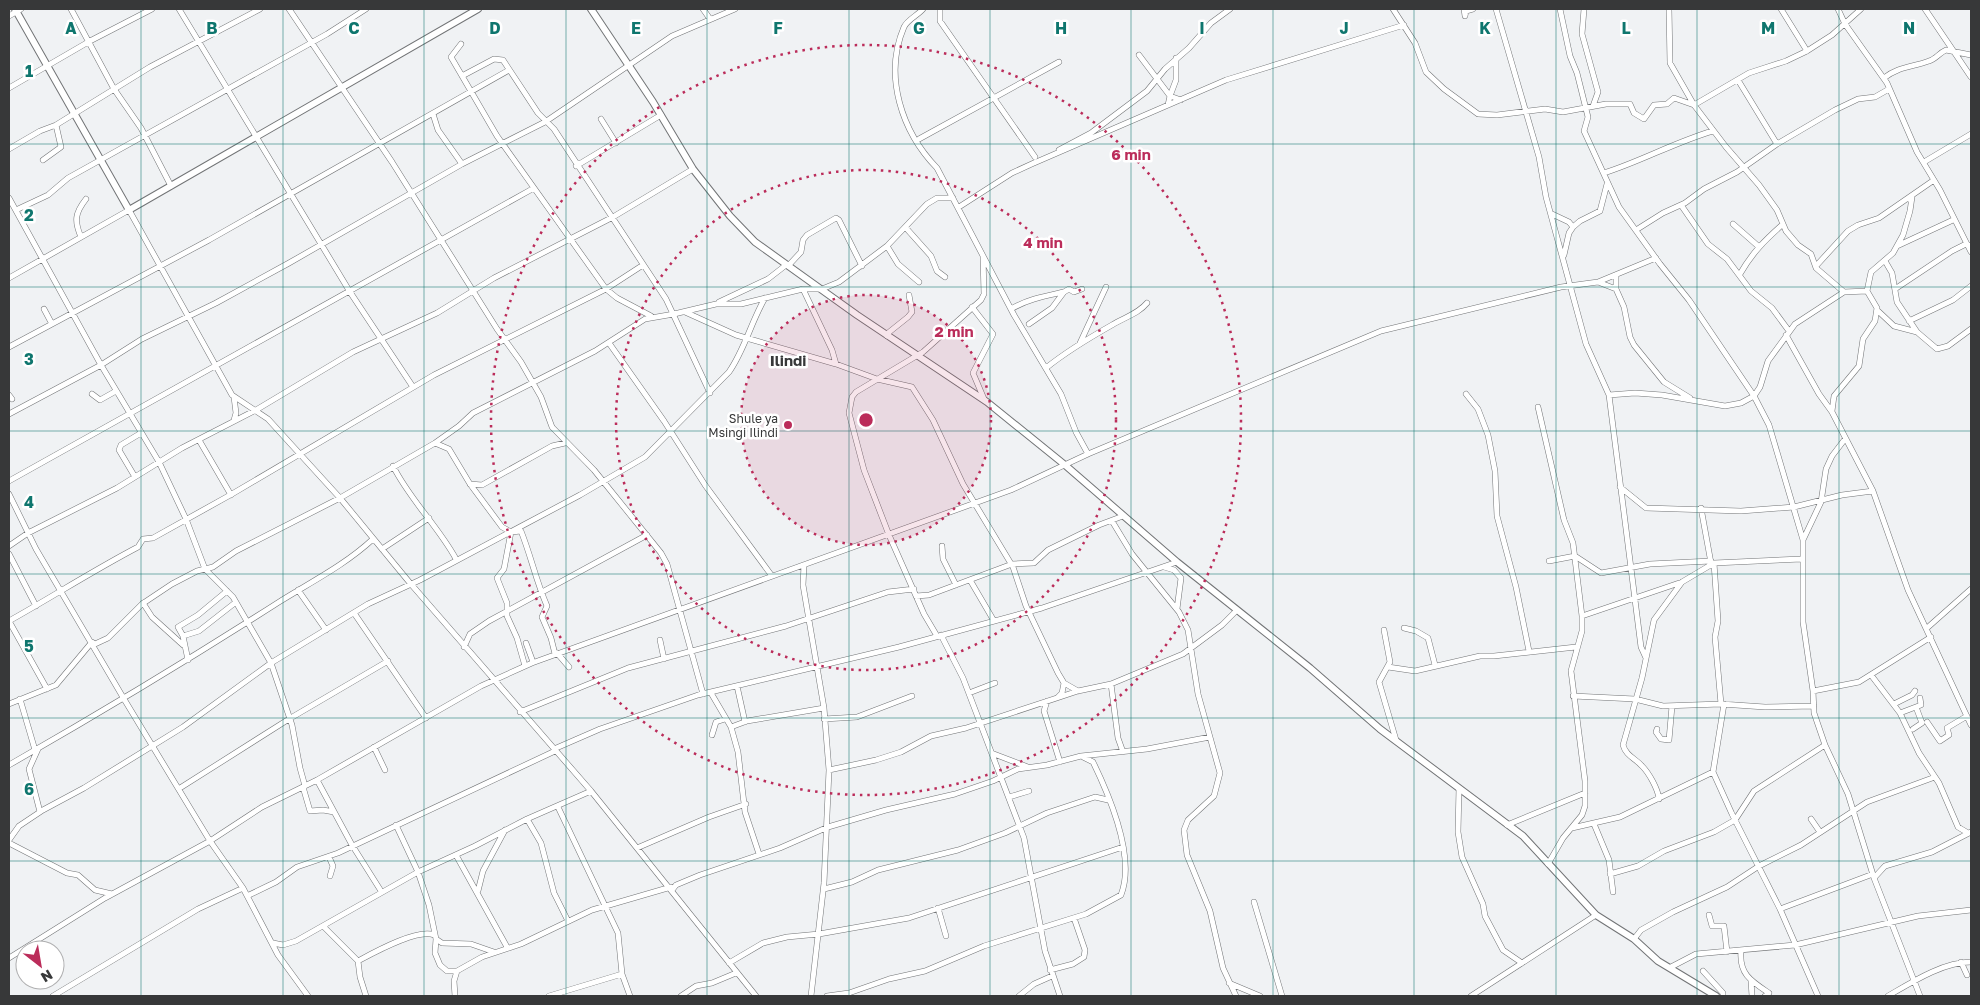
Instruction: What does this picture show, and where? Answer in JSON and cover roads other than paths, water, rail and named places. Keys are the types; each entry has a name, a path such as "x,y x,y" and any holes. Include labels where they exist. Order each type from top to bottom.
{"street":[{"path":"71,9 90,41 114,89 144,134 172,186"},
{"path":"9,88 90,41 152,9"},
{"path":"179,9 229,89 290,194 323,244 350,292 413,387"},
{"path":"9,149 36,133 56,125 198,41 260,9"},
{"path":"289,9 379,143 534,384 550,423 565,442 604,481 664,558 703,694"},
{"path":"16,210 48,195 68,178 144,134 229,89 366,9"},
{"path":"9,278 257,138 478,9"},
{"path":"591,9 630,66 693,170 743,230 787,266 984,400 1065,465 1236,611 1310,668 1396,740 1523,836 1596,915 1634,939 1653,958 1671,967 1716,996"},
{"path":"703,9 710,19"},
{"path":"9,414 101,364 142,339 188,318 323,244 462,164 546,122 672,36 735,9"},
{"path":"923,9 904,27 897,60 895,84 902,110 919,149 937,168 983,252 1011,309 1061,394 1088,454"},
{"path":"940,9 940,21 1034,160"},
{"path":"959,207 1034,160 1081,139 1102,125 1147,91 1156,78 1192,45 1211,23 1230,9"},
{"path":"1393,9 1416,43 1426,72 1474,111 1490,115 1545,109 1563,112 1593,106 1630,104 1634,113 1644,119 1654,105 1667,104 1672,98 1694,105 1754,71 1786,61 1807,51 1845,24 1861,9"},
{"path":"1464,9 1465,16 1466,11 1473,9"},
{"path":"1496,9 1524,112 1539,157 1570,287 1586,344 1609,395 1641,647 1646,658"},
{"path":"1560,9 1570,56 1577,73 1588,117 1584,130 1619,207 1689,300 1754,396 1769,425 1803,540 1804,636 1813,690 1814,713 1825,745 1848,794 1873,876 1920,996"},
{"path":"1584,9 1582,34 1598,92 1593,106"},
{"path":"1669,9 1670,63 1694,105 1777,210 1782,225 1798,245 1810,254 1816,266 1844,292"},
{"path":"1782,9 1807,51"},
{"path":"1838,9 1845,24 1884,78 1917,152 1934,180 1971,252"},
{"path":"1925,9 1971,77"},
{"path":"9,16 18,10 48,67 102,160 234,398 236,413 234,420"},
{"path":"1034,160 1226,80 1260,68 1319,53 1404,25"},
{"path":"461,44 450,56 470,93 502,143 606,289 617,298 651,317"},
{"path":"1884,78 1897,69 1918,66 1932,60 1946,50 1971,55"},
{"path":"1139,55 1170,96 1181,100"},
{"path":"462,76 497,58 503,60 546,122 554,130 576,166 613,217 666,299 710,393"},
{"path":"1168,105 1176,80 1176,58"},
{"path":"919,139 1059,62"},
{"path":"9,347 290,194 509,70"},
{"path":"1738,80 1777,144"},
{"path":"1636,230 1664,212 1681,206 1704,189 1777,144 1858,99 1875,97 1889,89"},
{"path":"433,114 438,130 462,164"},
{"path":"576,166 661,115"},
{"path":"601,118 616,143"},
{"path":"43,160 61,146 56,125"},
{"path":"1604,173 1638,162 1684,139 1713,131"},
{"path":"1924,162 1971,134"},
{"path":"9,546 28,533 135,477 234,420 256,410 349,355 437,313 473,290 613,217 693,170"},
{"path":"1816,266 1848,231 1858,225 1879,218 1934,180"},
{"path":"1564,256 1569,233 1573,227 1600,211 1608,184"},
{"path":"9,481 534,188"},
{"path":"1909,199 1912,197 1910,211 1897,246 1885,261 1871,272 1867,291 1877,310 1894,326 1917,332"},
{"path":"9,198 116,391 159,462 186,519 205,569 236,602 271,663 289,719 310,812 325,810 334,813"},
{"path":"716,304 740,304 803,289 822,289 842,280 887,246 931,201 937,198 953,198"},
{"path":"81,237 75,218 77,210 86,199"},
{"path":"1681,206 1708,244 1727,259 1751,291 1772,308 1832,412 1873,492 1908,590 1971,725"},
{"path":"1552,214 1569,222 1573,227"},
{"path":"92,642 95,644 108,638 143,603 188,576 213,566 236,551 340,498 435,443 459,426 473,413 534,384 552,372 609,343 651,317 685,312 716,304 768,279 787,266 801,252 803,240 807,235 836,218 839,220 862,266"},
{"path":"1897,246 1953,220"},
{"path":"1733,224 1758,246"},
{"path":"1740,274 1747,260 1758,246 1782,225"},
{"path":"906,228 913,239 931,256 937,271 945,277"},
{"path":"1895,289 1952,251 1968,245"},
{"path":"887,246 898,264 919,282"},
{"path":"983,252 984,294 982,300 918,356 877,379 854,395 849,413 864,470 889,535 924,614 956,661 1010,797 1025,845 1040,928 1051,973 1060,996"},
{"path":"9,950 11,957 112,894 210,840 262,808 317,780 493,680 533,662 1023,486 1088,454 1380,331 1561,287 1598,282 1656,258"},
{"path":"1885,261 1892,273 1898,304 1917,332 1933,347 1942,349 1971,329"},
{"path":"47,689 9,621 61,592 82,577 138,547 143,539 153,538 231,495 413,387 606,289 643,265"},
{"path":"1616,275 1616,289 1624,307 1630,337 1634,345 1664,382 1692,400"},
{"path":"1598,282 1616,289"},
{"path":"1909,320 1953,300 1971,286"},
{"path":"1080,343 1106,287"},
{"path":"803,289 832,350 836,364"},
{"path":"1011,309 1037,298 1050,297 1069,289 1074,292 1082,289"},
{"path":"1609,395 1634,393 1725,406 1741,403 1754,396 1762,382 1768,361 1795,324 1844,292 1867,291"},
{"path":"1029,324 1052,308 1064,292"},
{"path":"888,336 888,333 912,312 909,296"},
{"path":"112,894 95,890 77,874 67,873 9,841 19,826 84,788 202,714 271,663 354,613 511,532 648,455 710,393 734,365 757,312 766,298"},
{"path":"1046,368 1080,343 1125,317 1140,312 1147,303"},
{"path":"972,308 993,334 973,373 984,400"},
{"path":"44,310 52,324"},
{"path":"1832,412 1834,396 1859,366 1863,339 1873,328 1877,310"},
{"path":"685,312 723,330 836,364 877,379 908,385 914,389 933,420 952,465 1012,564 1028,611 1064,682 1078,691"},
{"path":"609,343 705,486 772,576"},
{"path":"92,394 100,400 116,391"},
{"path":"1466,394 1478,409 1488,435 1495,471 1497,516 1516,587 1529,651"},
{"path":"234,398 268,419 340,498 410,584 591,791 756,996"},
{"path":"1538,406 1564,520 1573,543 1582,616 1582,631 1571,671 1585,793 1584,810 1548,864"},
{"path":"135,477 119,450 121,445 141,433"},
{"path":"1803,540 1821,502 1826,469 1845,439"},
{"path":"199,440 231,495"},
{"path":"470,484 482,485 552,446 565,442"},
{"path":"435,443 449,449 470,484 502,527 511,532 521,531 531,556 540,592 547,606 542,617 552,638 556,654 568,667"},
{"path":"393,466 410,494 429,518 456,559"},
{"path":"1620,487 1646,508 1702,508 1741,511 1794,506 1821,502 1842,495 1873,492"},
{"path":"9,494 61,592 124,699 210,840 247,896 278,955 308,996"},
{"path":"1702,508 1712,563 1718,621 1715,637 1723,704 1713,772 1780,909 1794,945 1818,996"},
{"path":"916,596 929,595 1012,564 1034,563 1048,550 1123,516"},
{"path":"382,549 429,518"},
{"path":"1112,521 1146,572 1177,610 1188,630 1189,649 1210,737 1219,766 1220,778 1210,802 1188,820 1184,830 1185,848 1210,911 1218,950 1229,983 1236,996"},
{"path":"511,532 504,569 497,578 507,603 506,610 525,666"},
{"path":"464,647 470,634 506,610 647,534"},
{"path":"9,765 188,660 355,554 373,539"},
{"path":"942,546 943,559 956,585"},
{"path":"9,554 36,606"},
{"path":"1549,561 1575,556 1601,573 1659,564 1802,559"},
{"path":"247,896 276,882 297,867 329,857 465,795 600,729 703,694 818,668 994,621 1177,562"},
{"path":"1582,616 1682,582 1712,563"},
{"path":"804,565 803,585 824,708 829,770 824,889 812,996"},
{"path":"1161,566 1174,570 1181,578 1177,610"},
{"path":"970,580 994,621"},
{"path":"1659,799 1658,792 1642,766 1623,747 1654,620 1664,604 1679,590 1682,582"},
{"path":"520,712 609,675 692,653 888,592 914,589"},
{"path":"1927,628 1971,589"},
{"path":"298,590 326,630"},
{"path":"188,660 183,645 183,636 178,627 198,615 227,591"},
{"path":"183,636 199,631 236,602"},
{"path":"143,603 152,617 183,645"},
{"path":"829,770 895,754 922,739 966,728 1078,691 1111,684 1171,660 1222,625 1236,611"},
{"path":"354,613 426,718"},
{"path":"1404,628 1416,631 1428,638 1435,665"},
{"path":"1384,630 1390,655 1388,666 1379,682 1396,740"},
{"path":"1813,690 1852,685 1931,637"},
{"path":"660,640 664,659"},
{"path":"9,704 60,682 92,642"},
{"path":"526,643 533,662"},
{"path":"1388,666 1415,671 1480,656 1576,648"},
{"path":"180,788 289,719 388,661"},
{"path":"1871,675 1900,713 1919,753 1935,776 1958,827 1969,832"},
{"path":"1057,698 1062,693 1064,682"},
{"path":"969,693 995,683"},
{"path":"1111,684 1118,738 1123,752"},
{"path":"737,686 745,722"},
{"path":"1894,704 1912,695 1914,691"},
{"path":"711,693 730,728 738,752 746,804 745,812 759,854"},
{"path":"824,719 857,717 912,696"},
{"path":"1573,696 1635,699 1656,705 1672,706 1723,704 1765,707 1814,706"},
{"path":"1900,713 1921,705 1920,698"},
{"path":"20,699 37,749 29,770 40,812"},
{"path":"1047,702 1044,712 1054,738 1060,762"},
{"path":"1657,729 1656,732 1661,739 1668,740 1672,706"},
{"path":"1913,729 1922,723 1916,707"},
{"path":"730,728 745,722 824,708"},
{"path":"1927,722 1940,741 1949,735 1947,728 1967,716"},
{"path":"712,735 716,722 725,719"},
{"path":"396,825 418,872 429,905 435,937 435,953 440,965 447,971 457,972 494,952 521,944 568,921 605,906 672,887 674,889 681,882 828,827 888,809 955,794 1012,771 1028,767 1060,762 1081,756 1123,752 1210,737"},
{"path":"1610,874 1638,866 1664,851 1714,832 1735,820 1754,791 1825,745"},
{"path":"374,747 385,770"},
{"path":"993,754 1028,767"},
{"path":"827,996 849,993 889,979 925,971 984,946 1074,918 1107,904 1122,895 1126,884 1119,821 1108,800 1094,762 1081,756"},
{"path":"1571,828 1620,817 1713,772"},
{"path":"1634,939 1641,930 1727,887 1759,866 1876,798 1907,789 1935,776"},
{"path":"317,780 352,845 381,891"},
{"path":"1459,788 1458,832 1462,857 1483,904 1485,916 1503,950 1522,963"},
{"path":"273,943 283,945 296,941 324,927 381,891 418,872 526,819 558,807 591,791"},
{"path":"1010,797 1029,791"},
{"path":"1507,825 1585,793"},
{"path":"824,889 852,882 878,870 958,850 1020,826 1047,813 1077,805 1095,797 1108,800"},
{"path":"637,848 709,817 746,804"},
{"path":"558,807 619,938 622,974 630,996"},
{"path":"526,819 540,843 554,893 568,921"},
{"path":"1811,819 1820,832"},
{"path":"1594,824 1606,848 1613,892"},
{"path":"478,891 483,871 505,830"},
{"path":"1780,909 1873,876 1884,866 1938,850 1969,832"},
{"path":"729,964 763,943 787,937 818,934 908,918 1123,847"},
{"path":"456,855 478,891 507,947"},
{"path":"329,857 333,866 330,876"},
{"path":"53,996 198,908 242,888"},
{"path":"1254,902 1282,996"},
{"path":"938,908 946,936"},
{"path":"1671,967 1696,954 1794,945 1892,922 1971,910"},
{"path":"1472,996 1596,915"},
{"path":"1709,915 1712,926 1724,926 1726,952"},
{"path":"1018,996 1051,973 1084,957 1085,950 1074,918"},
{"path":"324,927 358,961 360,977 366,996"},
{"path":"358,961 416,935 429,933 442,943 471,944 494,952"},
{"path":"1741,950 1740,964 1751,981 1769,993 1765,996"},
{"path":"1961,962 1967,975"},
{"path":"1888,996 1915,980 1961,962 1971,962"},
{"path":"1703,970 1723,996"},
{"path":"455,996 454,981 457,972"},
{"path":"681,996 696,986 712,983 736,972"},
{"path":"549,996 622,974"},
{"path":"1751,981 1752,996"},
{"path":"1229,983 1246,988 1260,996"}],"place":[{"name":"Shule ya Msingi Ilindi","path":"788,425"}],"district":[{"name":"Ilindi","path":"788,360"}]}
